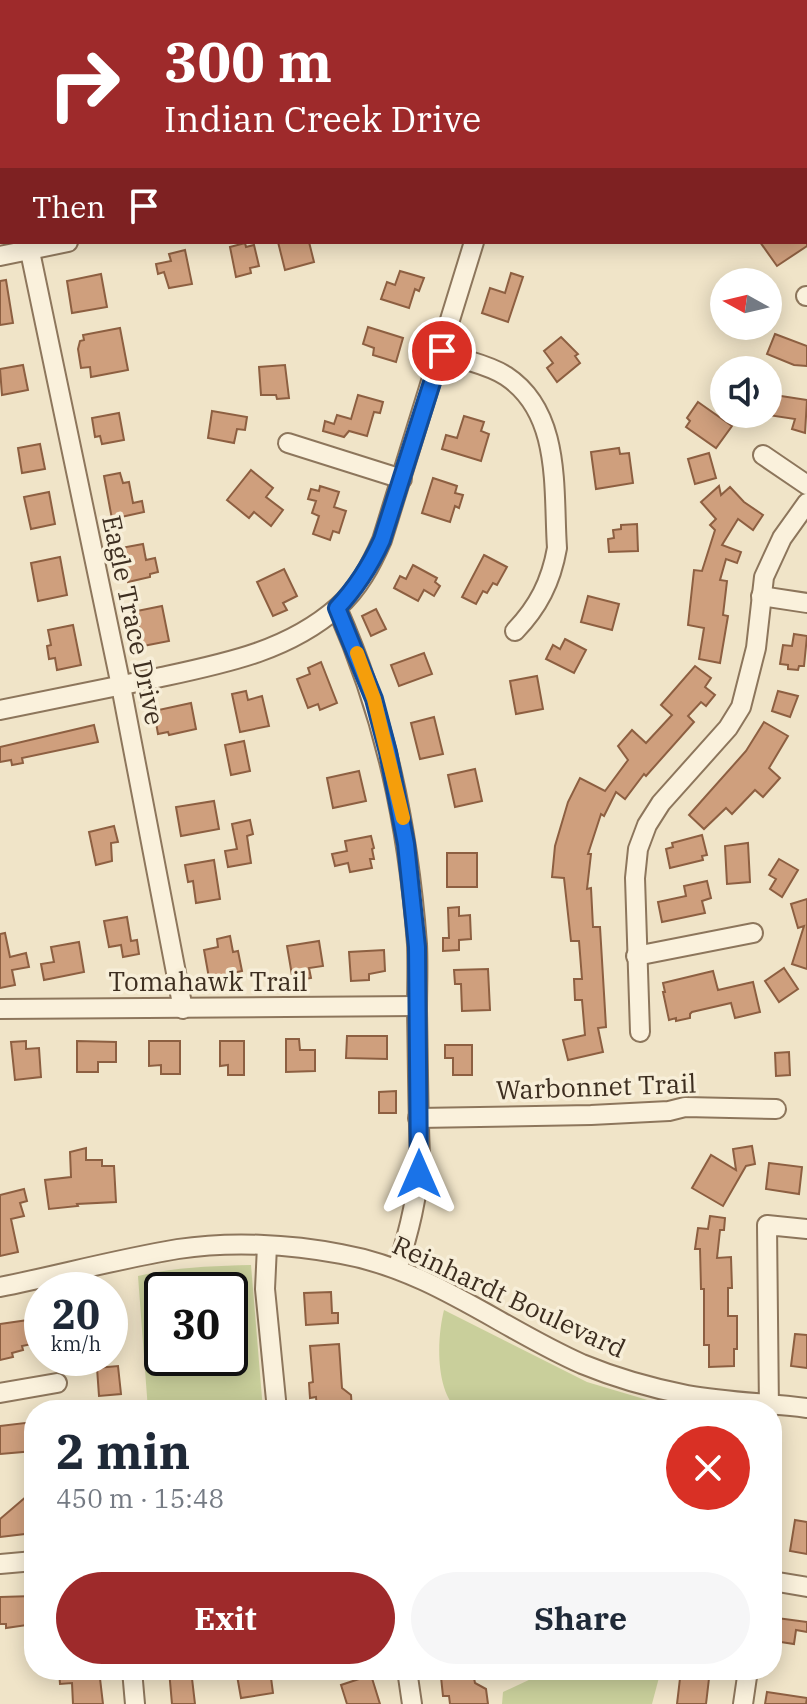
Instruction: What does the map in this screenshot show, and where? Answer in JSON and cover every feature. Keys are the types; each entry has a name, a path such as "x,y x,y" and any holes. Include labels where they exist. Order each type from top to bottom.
{"street":[{"path":"0,256 28,246 48,244"},
{"path":"0,710 245,658 288,640 337,608 369,568 382,540 473,244"},
{"name":"Eagle Trace Drive","path":"28,246 121,686 183,1009"},
{"path":"442,351 490,368 517,385 537,410 549,441 557,548 536,608 515,631"},
{"path":"288,443 402,479"},
{"path":"763,455 807,485"},
{"path":"640,1032 635,878 638,849 647,825 661,803 728,728 741,707 756,648 761,596 772,557 807,503"},
{"path":"761,596 807,603"},
{"path":"337,608 374,699 402,817 417,947 418,1190 410,1230 397,1269"},
{"path":"636,956 753,933"},
{"name":"Tomahawk Trail","path":"0,1009 417,1006"},
{"name":"Warbonnet Trail","path":"418,1118 591,1115 669,1111 685,1107 776,1109"},
{"path":"769,1400 767,1225 807,1229"},
{"path":"267,1246 265,1289 276,1400"},
{"name":"Reinhardt Boulevard","path":"0,1287 179,1249 267,1246 341,1254 397,1269 462,1298 580,1363 624,1380 725,1400"},
{"path":"0,1393 57,1383"},
{"name":"Reinhardt Boulevard","path":"782,1407 807,1408"},
{"path":"0,1564 24,1562"},
{"path":"782,1583 807,1587"},
{"path":"133,1680 135,1704"},
{"path":"408,1680 412,1704"},
{"path":"743,1704 747,1680"}],"green space":[{"path":"251,1265 262,1400 147,1400 145,1376 248,1376 248,1272 159,1272"},
{"path":"144,1275 144,1356 138,1276"},
{"path":"444,1310 587,1382 647,1400 450,1400 441,1376 440,1334"},
{"path":"529,1680 658,1680 652,1704 502,1704 503,1692"}],"building":[{"path":"278,244 310,244 314,262 285,270"},
{"path":"761,244 807,244 807,246 777,266"},
{"path":"254,245 259,266 250,268 251,273 236,277 230,247"},
{"path":"185,250 192,284 169,288 164,272 158,274 156,264 171,261 169,254"},
{"path":"400,271 424,278 419,291 415,289 409,308 381,299 387,282 395,285"},
{"path":"511,273 523,277 508,322 482,313 490,288 505,293"},
{"path":"101,274 107,307 72,313 67,281"},
{"path":"6,280 13,323 0,325 0,281"},
{"path":"368,327 403,338 396,362 373,355 374,348 363,344"},
{"path":"120,328 128,370 91,377 90,367 81,368 78,349 80,341 84,340 83,335"},
{"path":"561,337 578,354 575,356 580,363 557,382 547,368 553,363 544,351"},
{"path":"782,337 807,346 807,366 794,365 782,360 782,356 767,354 773,340 782,340"},
{"path":"23,365 28,390 2,395 0,369"},
{"path":"285,365 289,398 261,395 259,367"},
{"path":"358,395 383,402 380,413 374,412 367,436 349,431 344,437 323,431 325,421 334,424 337,415 351,419"},
{"path":"782,396 807,400 805,433 792,429 795,419 782,417"},
{"path":"698,402 710,410 710,428 731,428 716,448 686,427 690,421 687,418"},
{"path":"212,411 247,417 245,430 237,429 234,443 208,438"},
{"path":"119,413 124,440 102,444 100,436 95,437 92,418"},
{"path":"464,416 484,422 481,431 489,434 481,461 442,449 446,435 457,438"},
{"path":"40,444 45,469 22,473 18,448"},
{"path":"619,448 620,454 629,453 633,483 596,489 591,452"},
{"path":"709,453 716,478 695,484 688,459"},
{"path":"251,470 273,488 266,497 283,510 271,526 254,512 249,518 227,500"},
{"path":"120,473 123,483 129,482 133,503 142,501 144,512 112,519 104,476"},
{"path":"433,478 457,486 455,493 463,495 459,508 455,506 450,522 422,513"},
{"path":"320,486 339,492 334,507 346,511 339,533 333,531 330,540 313,534 319,516 312,513 316,501 308,499 311,489 319,491"},
{"path":"719,486 721,495 730,487 763,515 753,530 738,519 722,545 741,552 737,563 726,559 720,580 727,581 723,615 728,616 720,663 699,659 704,628 688,625 694,570 702,571 715,530 710,525 716,519 701,502"},
{"path":"49,492 55,524 31,529 24,497"},
{"path":"637,524 638,551 609,552 608,539 614,538 613,530 621,529 621,525"},
{"path":"143,544 146,560 155,558 158,572 128,582 119,556 122,555 121,548"},
{"path":"484,555 507,567 497,585 493,583 487,593 483,591 476,604 462,597"},
{"path":"60,557 67,595 38,601 31,563"},
{"path":"413,565 437,578 435,582 440,586 434,596 424,590 418,601 394,588 400,576 406,579"},
{"path":"284,569 297,596 283,603 287,610 273,616 257,582"},
{"path":"588,596 619,604 612,630 581,622"},
{"path":"162,606 169,641 143,646 132,612"},
{"path":"376,609 386,629 371,636 362,616"},
{"path":"73,625 81,665 57,670 55,658 49,659 47,646 51,645 48,630"},
{"path":"794,634 807,636 804,666 799,666 798,670 780,664 783,645 792,646"},
{"path":"565,639 586,650 574,673 546,659 553,645 560,649"},
{"path":"424,653 432,674 399,686 391,665"},
{"path":"321,662 337,703 320,710 318,704 308,708 297,679 310,674 308,668"},
{"path":"695,666 711,678 705,687 715,695 706,706 701,702 688,716 694,722 646,776 644,774 625,799 616,792 604,816 601,814 588,854 591,854 587,889 591,888 593,927 600,927 606,1027 598,1028 603,1052 568,1060 563,1040 585,1035 582,1000 575,1000 574,979 582,979 579,941 571,941 564,878 552,877 555,846 568,802 580,778 605,791 628,760 618,746 632,730 646,743 672,715 661,705"},
{"path":"537,676 543,709 516,714 510,681"},
{"path":"246,691 248,700 262,696 269,726 240,732 232,694"},
{"path":"778,691 798,696 790,717 772,711"},
{"path":"191,703 196,729 169,735 168,732 158,734 154,711"},
{"path":"434,717 443,754 420,759 411,723"},
{"path":"764,722 788,736 769,768 780,778 763,797 755,790 732,814 726,808 704,829 689,815 746,751"},
{"path":"94,725 98,742 22,758 23,763 12,765 11,760 0,762 0,747"},
{"path":"244,741 250,771 231,775 225,745"},
{"path":"475,769 482,801 455,807 448,775"},
{"path":"359,771 366,801 333,808 327,778"},
{"path":"214,801 219,829 181,836 176,807"},
{"path":"250,820 253,834 247,836 251,863 228,867 225,851 237,849 232,824"},
{"path":"114,826 118,842 111,843 112,861 96,865 89,832"},
{"path":"702,835 707,855 702,856 703,860 670,868 666,849 673,847 672,843"},
{"path":"371,836 374,848 374,859 370,859 372,868 350,872 348,863 335,866 332,854 347,851 345,841"},
{"path":"748,843 750,882 727,884 725,846"},
{"path":"447,853 477,853 477,887 447,887"},
{"path":"779,859 798,870 782,897 770,889 776,879 769,875"},
{"path":"214,860 220,899 196,903 193,881 188,882 185,865"},
{"path":"707,881 711,898 702,901 705,913 662,922 658,902 686,896 684,886"},
{"path":"807,899 807,969 792,964 804,926 798,928 791,904"},
{"path":"459,907 459,916 470,915 471,939 459,940 459,950 443,951 443,938 449,938 448,908"},
{"path":"127,917 131,941 137,940 139,954 123,957 121,945 109,947 104,921"},
{"path":"5,933 10,957 26,953 29,967 12,970 15,985 0,988 0,934"},
{"path":"230,936 233,952 238,951 242,971 209,978 204,950 218,947 217,939"},
{"path":"319,941 323,966 309,968 311,978 293,981 287,946"},
{"path":"79,942 84,972 44,980 41,964 54,962 51,947"},
{"path":"384,950 385,971 369,974 369,980 351,981 349,952"},
{"path":"784,968 798,989 779,1002 765,981"},
{"path":"488,969 490,1010 462,1011 461,984 455,984 454,970"},
{"path":"713,971 718,990 753,982 760,1012 735,1018 731,1003 692,1012 690,1018 669,1020 663,983"},
{"path":"347,1036 387,1036 387,1059 346,1058"},
{"path":"286,1039 299,1039 300,1050 315,1050 315,1071 286,1072"},
{"path":"26,1041 26,1049 39,1048 41,1077 15,1080 11,1042"},
{"path":"77,1041 116,1042 116,1062 98,1062 98,1072 77,1072"},
{"path":"149,1041 180,1041 180,1074 161,1074 161,1065 149,1066"},
{"path":"220,1041 244,1041 244,1075 228,1075 228,1065 220,1066"},
{"path":"445,1045 472,1045 472,1075 453,1075 453,1058 445,1058"},
{"path":"789,1052 790,1075 776,1076 775,1053"},
{"path":"396,1091 396,1113 379,1113 379,1092"},
{"path":"752,1146 755,1164 746,1166 723,1206 692,1188 711,1155 736,1170 733,1149"},
{"path":"86,1148 86,1160 102,1160 102,1166 114,1166 116,1202 49,1209 45,1180 71,1177 70,1152"},
{"path":"769,1163 802,1167 799,1194 766,1189"},
{"path":"24,1189 27,1201 20,1203 24,1216 11,1219 18,1252 0,1256 0,1195"},
{"path":"710,1216 725,1218 724,1230 720,1230 717,1258 731,1257 732,1288 728,1288 728,1316 737,1316 734,1366 709,1367 709,1345 704,1345 704,1289 701,1289 700,1249 695,1249 698,1228 708,1229"},
{"path":"331,1292 332,1313 338,1313 338,1323 306,1325 304,1293"},
{"path":"24,1321 23,1350 12,1353 13,1357 0,1360 0,1324"},
{"path":"795,1334 807,1335 807,1368 791,1366"},
{"path":"339,1344 342,1388 351,1395 351,1400 310,1398 309,1383 313,1382 310,1346"},
{"path":"98,1376 119,1376 121,1394 99,1396"},
{"path":"24,1423 24,1452 0,1454 0,1426"},
{"path":"24,1499 24,1534 0,1537 0,1519"},
{"path":"795,1520 807,1522 807,1554 790,1551"},
{"path":"24,1596 24,1625 6,1628 6,1624 0,1624 0,1597"},
{"path":"782,1619 807,1622 807,1632 796,1630 794,1644 782,1642"},
{"path":"60,1680 100,1680 103,1704 73,1704 72,1683 60,1684"},
{"path":"170,1680 192,1680 195,1704 172,1704"},
{"path":"238,1680 271,1680 273,1693 241,1698"},
{"path":"356,1680 373,1680 380,1704 347,1704 341,1685"},
{"path":"441,1680 474,1680 486,1689 488,1704 450,1704 449,1696 443,1696"},
{"path":"680,1680 709,1680 706,1704 677,1704"},
{"path":"767,1692 807,1698 806,1704 765,1704"}],"slow traffic":[{"path":"357,653 374,699 403,818"}],"route":[{"path":"419,1174 417,947 410,871 402,817 374,699 337,608 369,568 382,540 442,351"}]}
